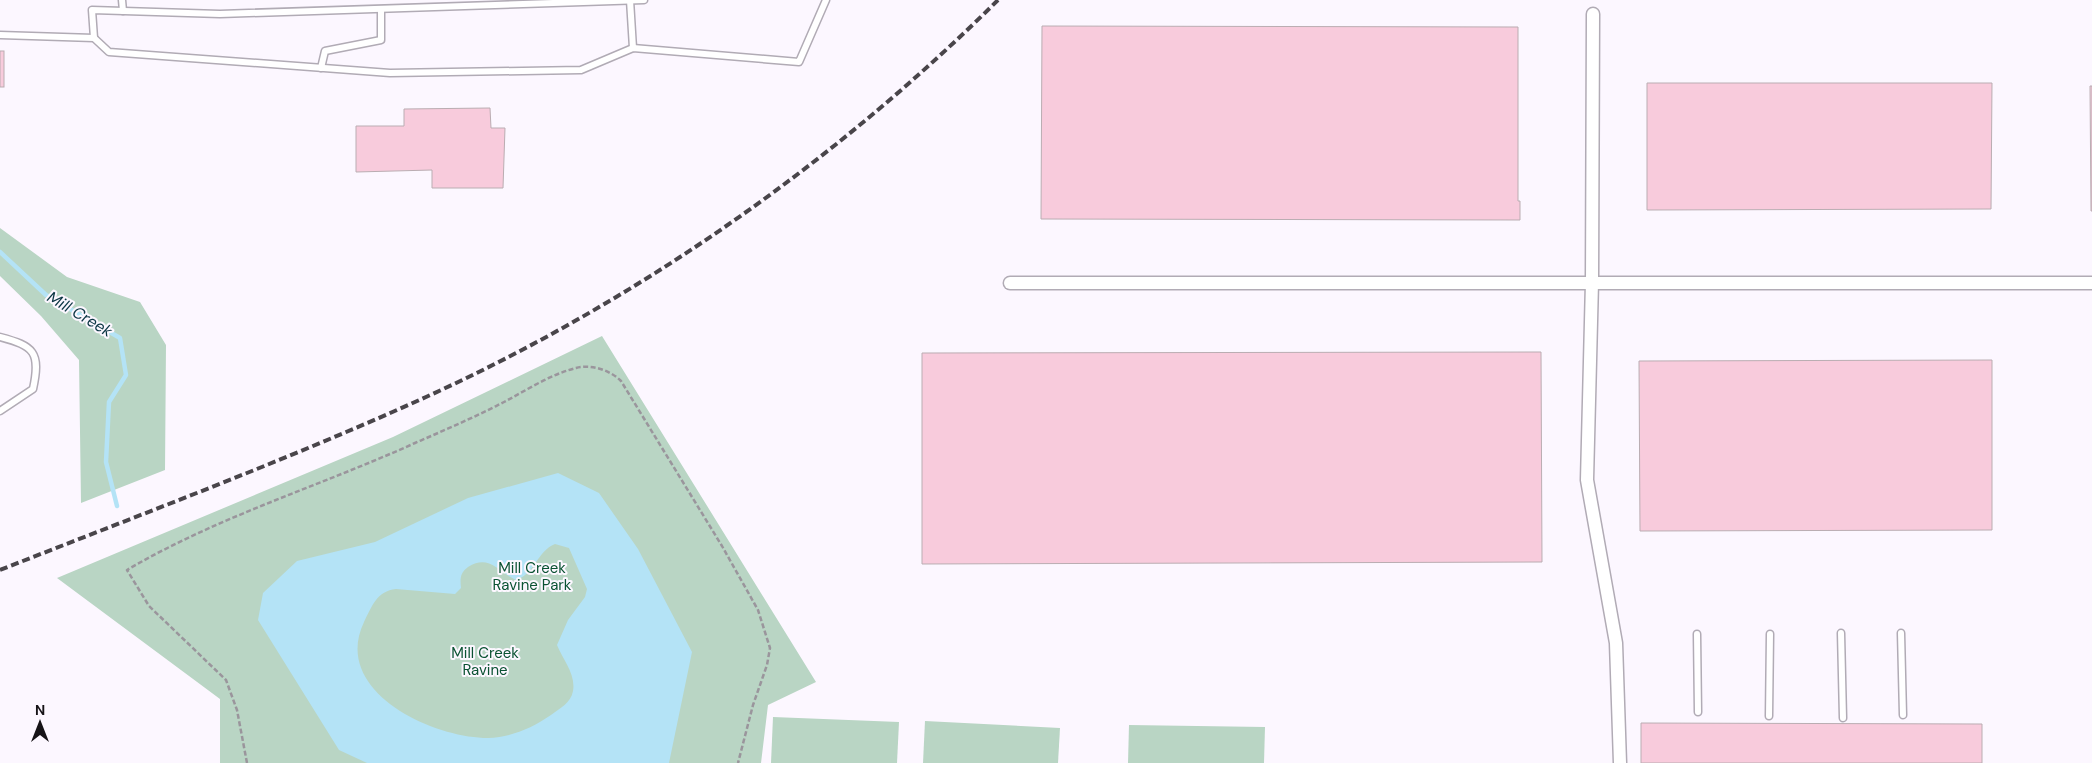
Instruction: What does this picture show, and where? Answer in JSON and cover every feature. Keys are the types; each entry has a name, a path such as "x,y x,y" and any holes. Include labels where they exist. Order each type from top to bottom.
{"street":[{"path":"1593,14 1592,282 1587,480 1616,643 1620,763"},
{"path":"1010,283 2092,283"}],"lane":[{"path":"122,0 123,11"},
{"path":"630,0 633,48"},
{"path":"94,38 92,10 220,14 644,0"},
{"path":"0,35 94,38 109,52 390,73 581,70 633,48 799,62 826,0"},
{"path":"321,68 324,50 381,40 381,10"},
{"path":"0,336 24,344 35,355 37,372 33,389 0,411"},
{"path":"1840,633 1843,718"},
{"path":"1901,633 1903,716"},
{"path":"1697,634 1698,712"},
{"path":"1769,716 1770,634"}],"path":[{"path":"247,763 237,710 226,680 149,606 127,570 156,553 384,457 480,414 556,375 577,367 597,368 613,372 621,381 722,546 758,610 770,648 767,665 753,705 738,763"}],"green space":[{"path":"0,228 67,277 140,302 166,345 165,470 81,503 79,360 41,316 0,276"},
{"name":"Mill Creek Ravine Park","path":"602,336 816,682 768,705 761,763 220,763 220,699 57,578 393,437"},
{"path":"773,717 899,722 897,763 771,763"},
{"path":"925,721 1060,728 1058,763 923,763"},
{"path":"1129,725 1265,727 1264,763 1128,763"}],"water":[{"path":"558,473 599,493 638,549 692,652 669,763 367,763 339,750 258,620 263,593 297,561 375,542 468,498","holes":["555,544 569,548 587,589 585,597 568,620 557,645 573,679 572,695 565,705 544,720 521,731 488,738 465,736 440,730 415,719 393,706 374,689 362,669 358,647 364,622 376,600 384,593 396,589 455,594 461,588 463,572 475,563 482,562 493,565 516,580 528,573 549,547"]}],"building":[{"path":"1042,26 1518,27 1518,201 1520,201 1520,220 1041,219"},
{"path":"0,51 4,51 4,87 0,87"},
{"path":"1647,83 1992,83 1991,209 1647,210"},
{"path":"2090,86 2092,86 2092,211 2091,211"},
{"path":"490,108 491,128 505,128 503,188 432,188 432,170 356,172 356,126 404,126 404,109"},
{"path":"1541,352 1542,562 922,564 922,353"},
{"path":"1992,360 1992,530 1640,531 1639,361"},
{"path":"1641,723 1982,724 1982,763 1641,763"}],"waterway":[{"name":"Mill Creek","path":"0,252 46,295 120,338 126,375 109,402 106,462 117,506"}],"railway":[{"path":"0,570 214,486 374,420 504,359 581,317 656,272 730,224 801,172 935,60 998,0"}],"park label":[{"name":"Mill Creek Ravine","path":"485,662"}]}
